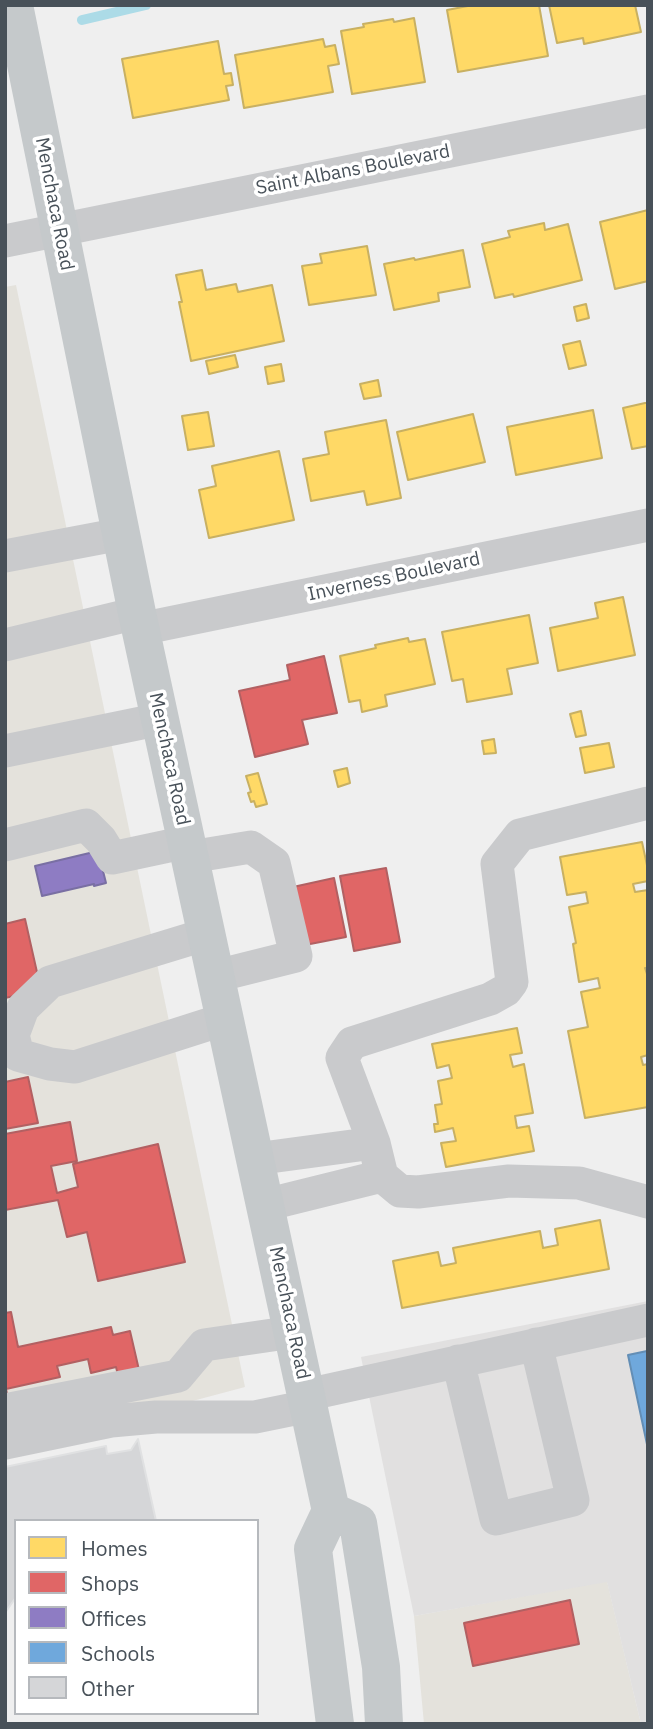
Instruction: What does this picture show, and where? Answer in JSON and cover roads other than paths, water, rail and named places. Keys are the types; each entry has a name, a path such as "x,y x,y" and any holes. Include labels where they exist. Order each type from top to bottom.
{"main road":[{"name":"Menchaca Road","path":"14,5 139,621 331,1511"},
{"path":"335,1724 313,1549 331,1511 358,1523 381,1667 384,1724"}],"street":[{"name":"Saint Albans Boulevard","path":"5,241 648,111"},
{"name":"Inverness Boulevard","path":"5,645 648,525"},
{"path":"5,556 121,534"},
{"path":"5,751 160,719"},
{"path":"648,803 520,835 497,864 512,982 506,990 490,999 352,1043 342,1058 374,1143 383,1177 400,1191 418,1192 509,1181 579,1183 648,1202"},
{"path":"5,845 86,825 101,840 112,858 251,847 274,863 296,956 216,976"},
{"path":"207,934 51,982 23,1008 13,1035 18,1055 50,1064 75,1066 225,1019"},
{"path":"256,1159 374,1143"},
{"path":"265,1205 383,1177"},
{"path":"5,1443 111,1421 156,1417 255,1417 458,1361 648,1320"},
{"path":"5,1410 178,1376 204,1345 293,1332"},
{"path":"458,1361 496,1518 573,1500 536,1344"}],"waterway":[{"path":"82,20 146,5"}]}
